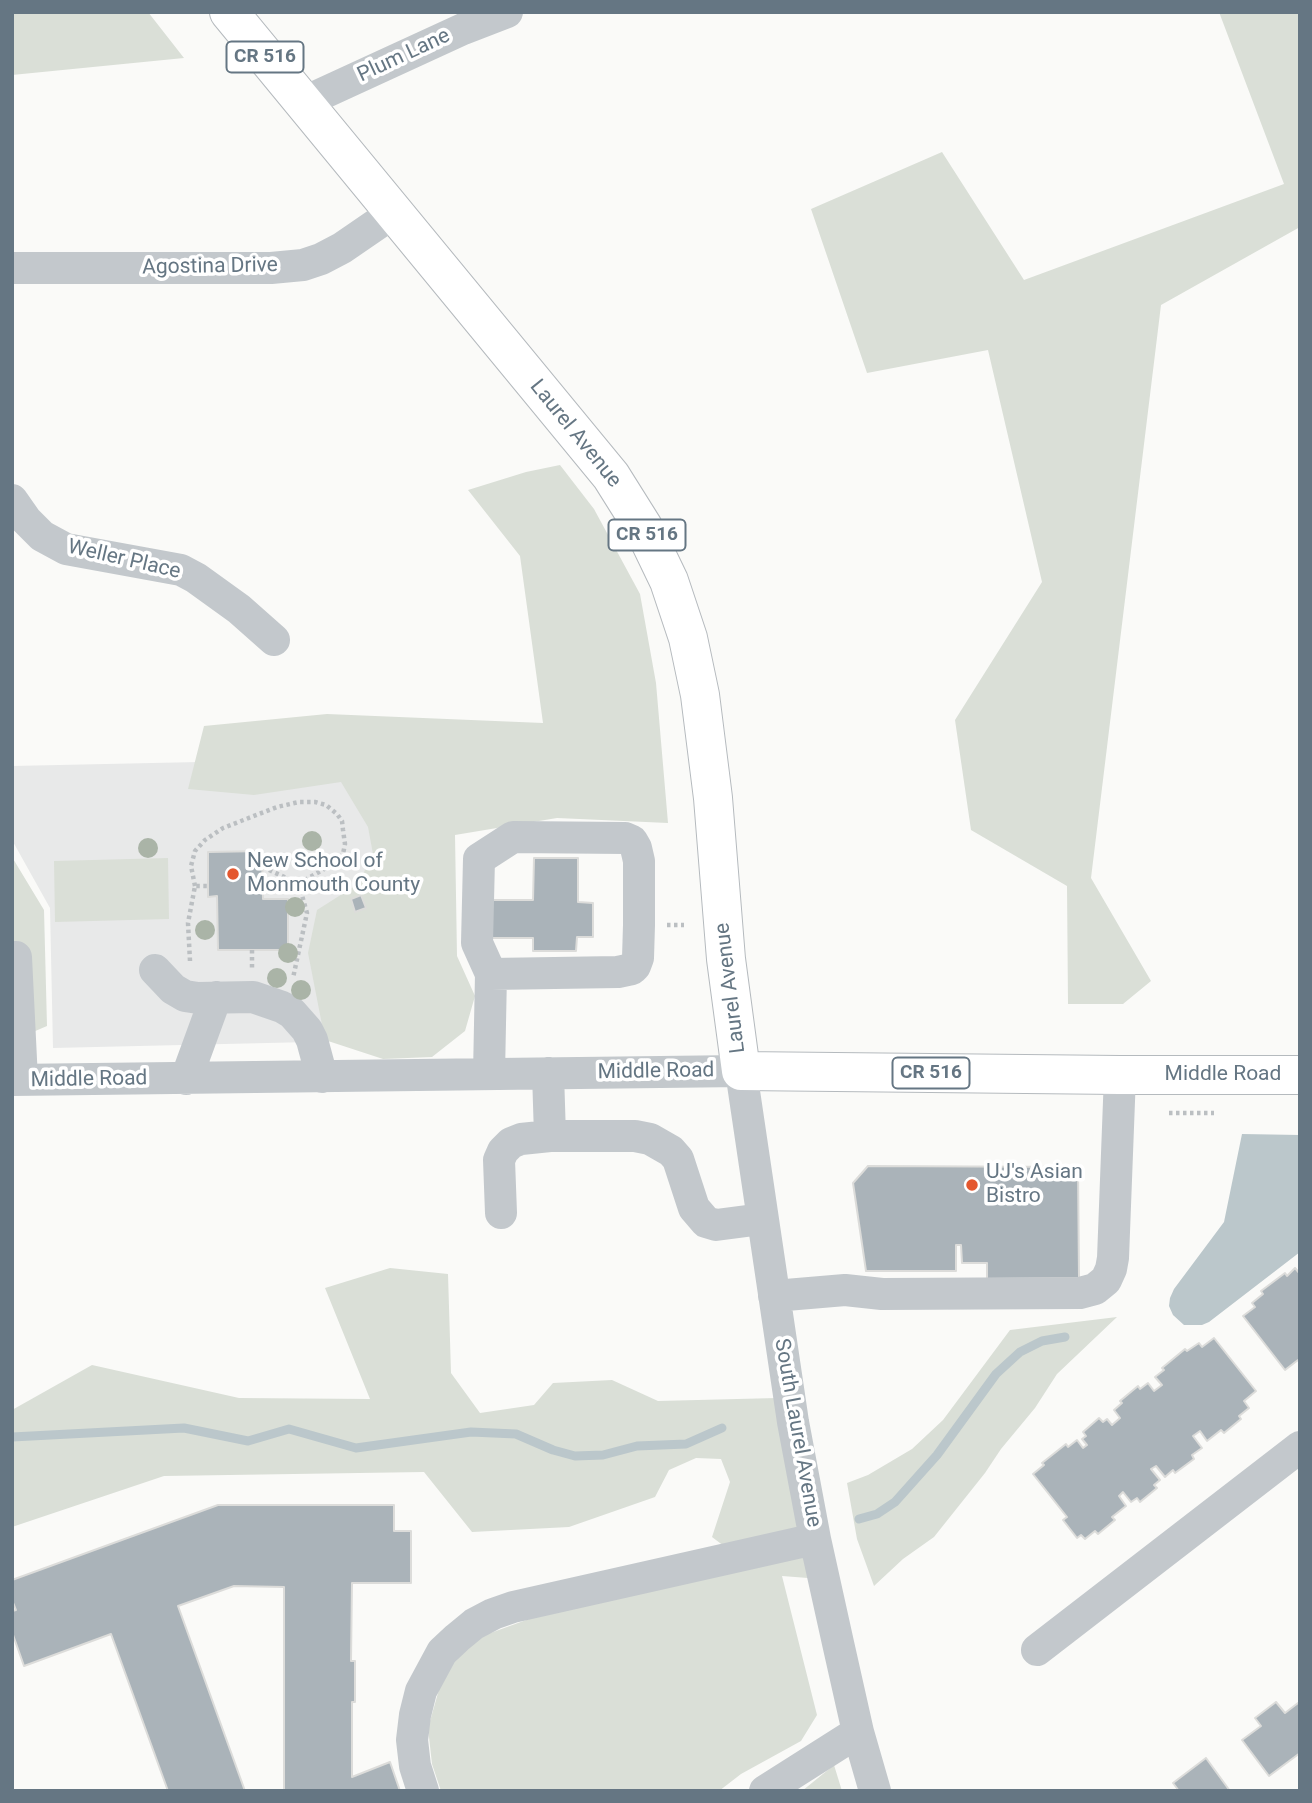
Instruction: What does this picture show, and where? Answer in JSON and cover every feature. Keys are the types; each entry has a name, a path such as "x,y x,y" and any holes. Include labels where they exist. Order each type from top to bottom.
{"main road":[{"name":"Laurel Avenue","path":"229,12 611,476 643,527 669,581 688,638 700,695 713,798 726,959 741,1071"},
{"name":"Middle Road","path":"741,1071 1300,1075"}],"street":[{"name":"Plum Lane","path":"302,103 463,29 507,12"},
{"name":"Agostina Drive","path":"12,268 271,268 303,265 342,248 393,213"},
{"name":"Weller Place","path":"12,500 42,536 66,549 181,570 196,578 239,609 274,640"},
{"path":"489,1074 491,974 477,943 479,859 513,837 625,838 632,841 639,861 639,950 637,963 632,970 491,974"},
{"path":"12,957 16,957 17,1080"},
{"path":"155,970 173,989 185,996 253,997 287,1010 307,1030 322,1077"},
{"path":"186,1079 204,997"},
{"name":"Middle Road","path":"17,1080 741,1071"},
{"name":"South Laurel Avenue","path":"741,1071 793,1422 858,1732 875,1791"},
{"path":"548,1073 550,1136"},
{"path":"774,1296 845,1290 894,1294 1080,1293 1096,1289 1106,1280 1113,1258 1120,1075"},
{"path":"501,1213 499,1160 511,1143 520,1139 550,1136 635,1136 650,1139 671,1151 678,1159 694,1208 706,1222 716,1225 762,1219"},
{"path":"1037,1650 1300,1447"},
{"path":"423,1791 415,1766 412,1740 421,1691 442,1652 474,1624 513,1607 816,1539"},
{"path":"765,1791 858,1732"}],"path":[{"path":"204,997 188,923 195,886 191,866 195,850 223,828 277,807 315,802 326,805 342,821 345,844 343,854 335,863 304,880 302,885 307,913 287,1010"},
{"path":"270,870 302,885"},
{"path":"195,886 208,886"},
{"path":"1169,1113 1214,1113"}],"shaded area":[{"path":"12,12 148,12 184,58 12,75"},
{"path":"1219,12 1300,12 1300,227 1161,305 1091,878 1151,981 1123,1004 1068,1004 1067,886 971,830 955,720 1042,582 988,350 867,373 811,209 942,152 1024,280 1284,184"},
{"path":"560,465 594,509 640,594 656,683 668,823 557,818 455,835 457,956 475,996 465,1031 432,1057 383,1059 325,1040 308,953 317,910 358,884 373,854 368,827 341,782 254,795 188,789 204,726 327,714 543,723 520,556 468,490 526,472"},
{"name":"New School of Monmouth County","path":"433,757 439,1039 53,1048 50,908 12,840 12,766"},
{"path":"12,857 44,910 47,1026 12,1041"},
{"path":"168,858 169,919 55,922 54,861"},
{"path":"1242,1134 1300,1135 1300,1252 1209,1322 1202,1325 1184,1325 1173,1315 1169,1306 1170,1298 1224,1222"},
{"path":"390,1268 448,1274 451,1373 480,1413 534,1405 553,1383 612,1380 658,1401 777,1398 808,1578 782,1576 817,1715 801,1741 741,1774 719,1791 441,1791 432,1764 428,1728 440,1686 457,1653 485,1635 529,1619 753,1568 712,1537 730,1482 721,1459 696,1458 669,1470 655,1497 569,1527 472,1532 424,1472 164,1476 12,1527 12,1410 92,1365 239,1398 370,1399 325,1288"},
{"path":"1117,1317 1057,1374 1035,1408 934,1537 903,1559 874,1586 857,1539 847,1483 868,1475 912,1449 943,1420 1010,1330"},
{"path":"834,1765 842,1791 802,1791"}],"building":[{"path":"262,851 263,899 288,899 288,950 218,950 217,896 208,897 208,852"},
{"path":"534,858 578,858 578,902 593,903 593,937 577,937 576,951 533,951 533,938 487,938 488,900 533,900"},
{"path":"361,895 366,908 355,912 351,899"},
{"path":"868,1166 1078,1167 1079,1278 987,1279 987,1263 962,1263 961,1245 956,1245 956,1271 866,1271 853,1183"},
{"path":"1295,1268 1300,1274 1300,1362 1298,1360 1285,1370 1243,1316 1255,1307 1252,1303 1263,1294 1261,1291 1285,1273 1287,1276"},
{"path":"1214,1338 1256,1391 1244,1401 1249,1408 1239,1416 1241,1419 1224,1433 1221,1430 1207,1441 1200,1431 1193,1436 1202,1448 1192,1455 1194,1459 1165,1477 1156,1466 1151,1469 1160,1480 1154,1485 1157,1488 1140,1502 1137,1498 1131,1502 1123,1492 1119,1496 1126,1506 1112,1517 1115,1520 1098,1534 1095,1531 1085,1539 1081,1535 1077,1538 1063,1520 1067,1517 1033,1474 1066,1444 1068,1447 1077,1440 1083,1448 1087,1445 1082,1439 1086,1436 1083,1432 1099,1418 1103,1422 1107,1419 1112,1425 1120,1418 1114,1410 1122,1403 1120,1401 1138,1386 1140,1389 1148,1383 1154,1391 1162,1385 1155,1377 1164,1370 1162,1368 1185,1349 1187,1351 1199,1343 1202,1347"},
{"path":"218,1505 394,1505 394,1531 411,1531 411,1583 352,1583 351,1661 355,1661 355,1702 352,1702 352,1777 390,1762 400,1791 284,1791 284,1587 234,1586 178,1606 245,1791 168,1791 111,1634 24,1666 12,1632 12,1611 16,1610 12,1600 12,1580"},
{"path":"1276,1702 1285,1713 1298,1703 1300,1705 1300,1753 1269,1776 1242,1740 1261,1726 1255,1718"},
{"path":"1206,1758 1230,1791 1179,1791 1173,1783"}],"waterway":[{"path":"859,1519 877,1514 895,1502 937,1455 996,1374 1020,1352 1042,1341 1065,1337"},
{"path":"12,1437 184,1428 248,1441 289,1429 356,1448 471,1432 516,1434 575,1456 603,1455 637,1446 686,1444 722,1428"}],"place":[{"name":"New School of Monmouth County","path":"233,874"},
{"name":"UJ's Asian Bistro","path":"972,1185"}]}
